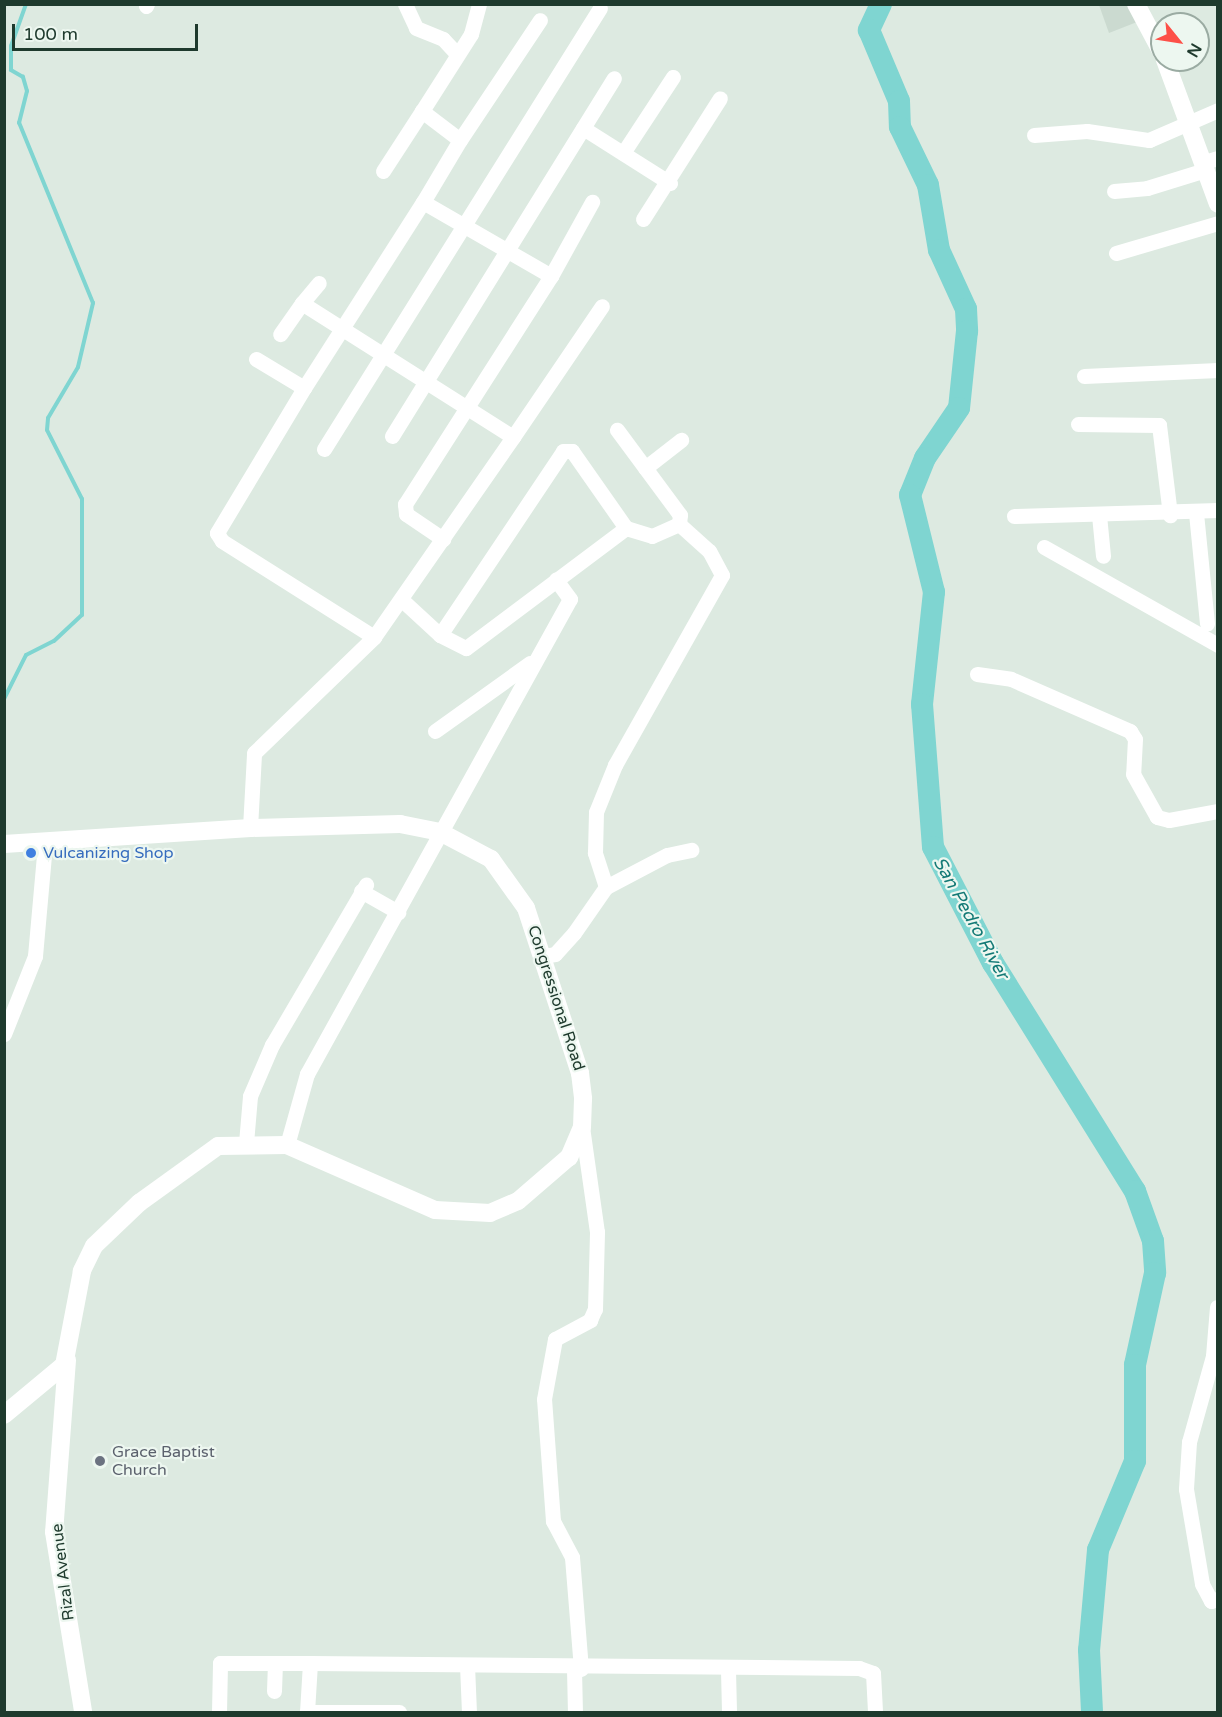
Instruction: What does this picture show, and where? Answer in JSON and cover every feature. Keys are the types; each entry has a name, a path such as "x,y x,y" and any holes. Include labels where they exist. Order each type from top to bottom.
{"main road":[{"path":"1136,4 1150,30"},
{"path":"1170,72 1211,162 1218,204"},
{"name":"Congressional Road","path":"4,844 45,844 250,828 400,824 440,832 485,854 507,874 526,908 580,1073 582,1127 569,1156 548,1180 490,1213 435,1210 287,1145 246,1143 218,1146 203,1155 94,1246 82,1271 67,1358"},
{"path":"4,1415 39,1388 67,1358"},
{"name":"Rizal Avenue","path":"67,1358 54,1532 83,1713"},
{"path":"39,1388 64,1406"}],"street":[{"path":"405,4 416,28 443,39 457,54"},
{"path":"383,171 471,34 479,4"},
{"path":"324,449 384,359 464,228 522,125 600,8"},
{"path":"374,637 222,541 218,533 340,329 423,202 460,140 540,20"},
{"path":"623,153 673,77"},
{"path":"392,436 614,78"},
{"path":"643,219 670,183 720,98"},
{"path":"422,111 460,140"},
{"path":"1034,135 1087,131 1149,141 1190,120 1218,111"},
{"path":"583,128 670,183"},
{"path":"1114,191 1147,188 1211,162"},
{"path":"443,539 406,514 405,504 551,276 592,201"},
{"path":"423,202 505,254 551,276"},
{"path":"1116,253 1218,224"},
{"path":"279,334 319,283"},
{"path":"302,303 384,359 426,382 513,437"},
{"path":"250,828 254,753 374,637 402,600 602,306"},
{"path":"256,359 304,388"},
{"path":"1084,376 1218,370"},
{"path":"1078,424 1159,425 1170,515"},
{"path":"616,430 680,515 679,524"},
{"path":"645,468 681,440"},
{"path":"440,635 563,451 572,451 626,528 652,536 679,524"},
{"path":"1014,516 1170,515 1218,510"},
{"path":"1196,513 1206,623"},
{"path":"1099,515 1103,556"},
{"path":"606,887 595,854 596,812 615,765 722,575 710,551 679,524"},
{"path":"402,600 440,635 466,648 626,528"},
{"path":"1044,547 1218,645"},
{"path":"287,1145 307,1074 570,597 556,580"},
{"path":"435,730 535,659"},
{"path":"976,674 1011,679 1130,731 1135,739 1133,774 1157,817 1169,820 1218,811"},
{"path":"4,1034 35,956 45,844"},
{"path":"543,956 555,954 568,940 606,887 667,855 691,850"},
{"path":"246,1143 250,1095 272,1044 364,888 398,912"},
{"path":"574,1713 577,1669 572,1557 553,1521 544,1399 555,1339 590,1320 595,1309 597,1232 582,1127"},
{"path":"1217,1307 1212,1389 1189,1442 1186,1489 1202,1584 1211,1601 1218,1599"},
{"path":"219,1713 220,1663 467,1665 577,1669 859,1668 873,1673 875,1713"},
{"path":"274,1691 275,1663"},
{"path":"310,1663 307,1712 399,1713"},
{"path":"467,1665 469,1713"},
{"path":"728,1670 729,1713"}],"shaded area":[{"path":"1099,5 1128,5 1137,22 1109,33"}],"waterway":[{"path":"4,699 26,655 54,641 82,615 82,499 47,430 48,418 78,367 93,303 19,123 27,91 23,77 11,70 11,46 26,4"},
{"name":"San Pedro River","path":"881,4 869,30 899,101 900,127 928,185 939,250 966,309 967,331 959,408 925,458 910,495 934,592 922,704 933,847 993,963 1135,1191 1153,1241 1155,1273 1135,1365 1135,1461 1098,1550 1089,1650 1092,1712"}],"place":[{"name":"Vulcanizing Shop","path":"31,853"},
{"name":"Grace Baptist Church","path":"100,1461"}]}
